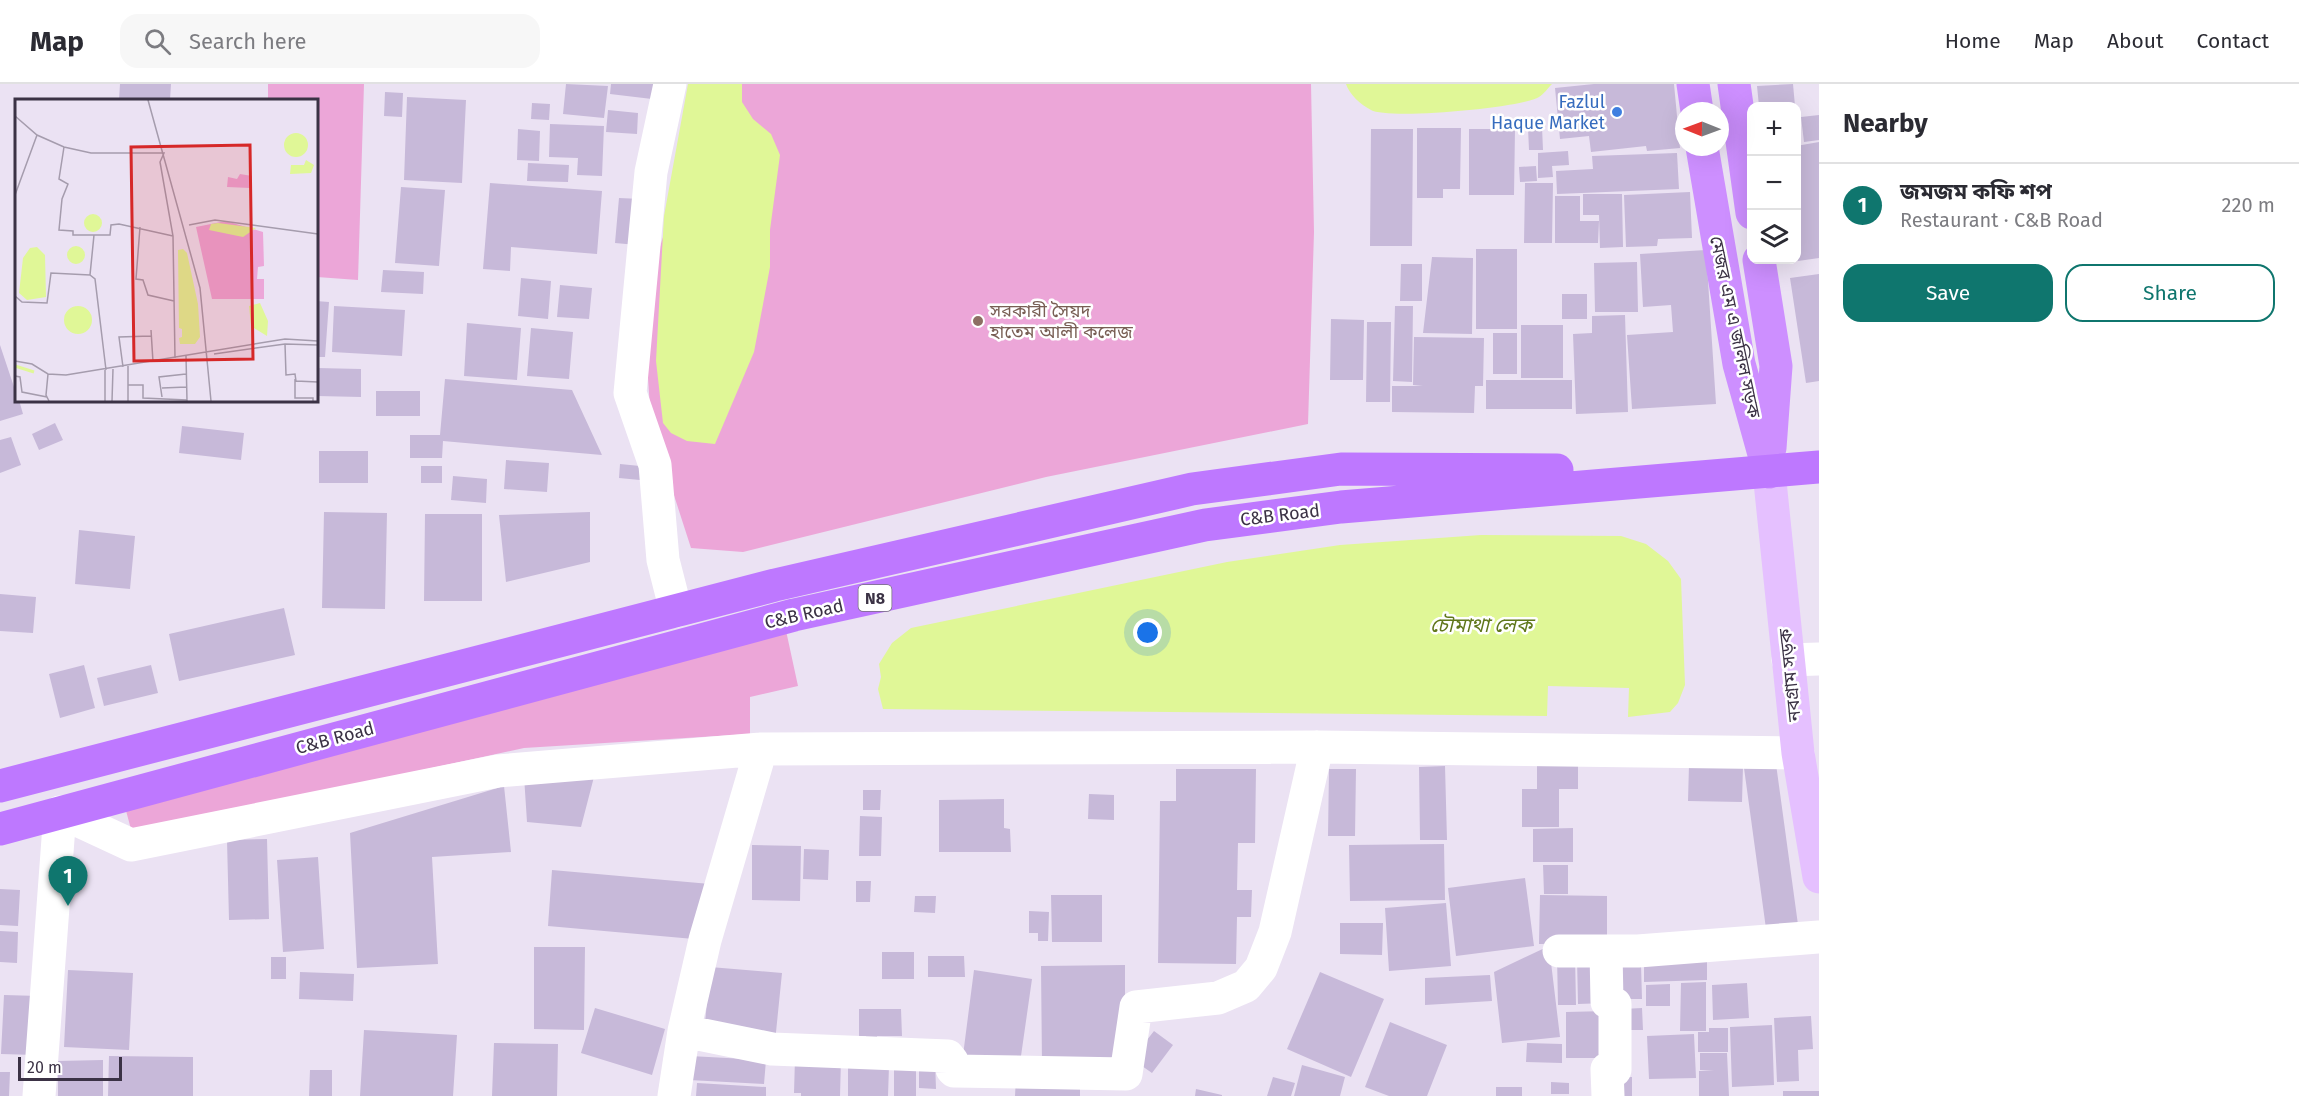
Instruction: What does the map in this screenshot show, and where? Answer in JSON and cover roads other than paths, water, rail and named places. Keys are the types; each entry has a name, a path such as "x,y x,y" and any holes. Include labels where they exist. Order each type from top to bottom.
{"highway":[{"name":"C&B Road","path":"0,829 794,615 1205,525 1341,507 1819,467"},
{"name":"C&B Road","path":"0,786 775,585 1192,489 1341,469 1769,472"}],"main road":[{"path":"1692,84 1695,102"},
{"path":"1734,84 1752,210"},
{"name":"মেজর এম এ জলিল সড়ক","path":"1704,156 1739,364 1769,472"},
{"name":"মেজর এম এ জলিল সড়ক","path":"1760,264 1776,366 1769,472"},
{"name":"নবগ্রাম সড়ক","path":"1769,472 1803,659 1798,753 1819,877"}],"street":[{"path":"670,84 651,172 630,393 655,465 663,560 676,611"},
{"path":"39,1096 60,812 131,846 498,771 761,749 1317,747 1798,753"},
{"path":"684,1031 772,1049 948,1056 952,1061 954,1071 1126,1074 1133,1013 1136,1007 1218,998 1246,986 1261,968 1275,932 1317,747"},
{"path":"674,1096 684,1031 705,940 761,749"},
{"path":"1558,951 1638,951 1819,937"},
{"path":"1606,951 1607,1002 1615,1004 1615,1070 1607,1069 1608,1096"}],"water":[{"path":"688,84 742,84 742,102 753,119 771,134 780,155 770,230 770,267 754,352 715,444 687,441 671,433 663,423 656,361 664,216"},
{"path":"1346,84 1552,84 1539,97 1508,105 1483,109 1402,114 1371,110 1356,99"},
{"name":"চৌমাথা লেক","path":"1481,535 1621,536 1646,544 1668,561 1681,579 1685,685 1678,703 1670,712 1628,717 1629,688 1548,686 1547,716 883,709 878,689 881,677 879,664 892,643 911,628 1227,562 1340,545"}],"place":[{"name":"Fazlul Haque Market","path":"1617,112"},
{"name":"সরকারী সৈয়দ হাতেম আলী কলেজ","path":"978,321"},
{"name":"জমজম কফি শপ","path":"68,906"}]}
